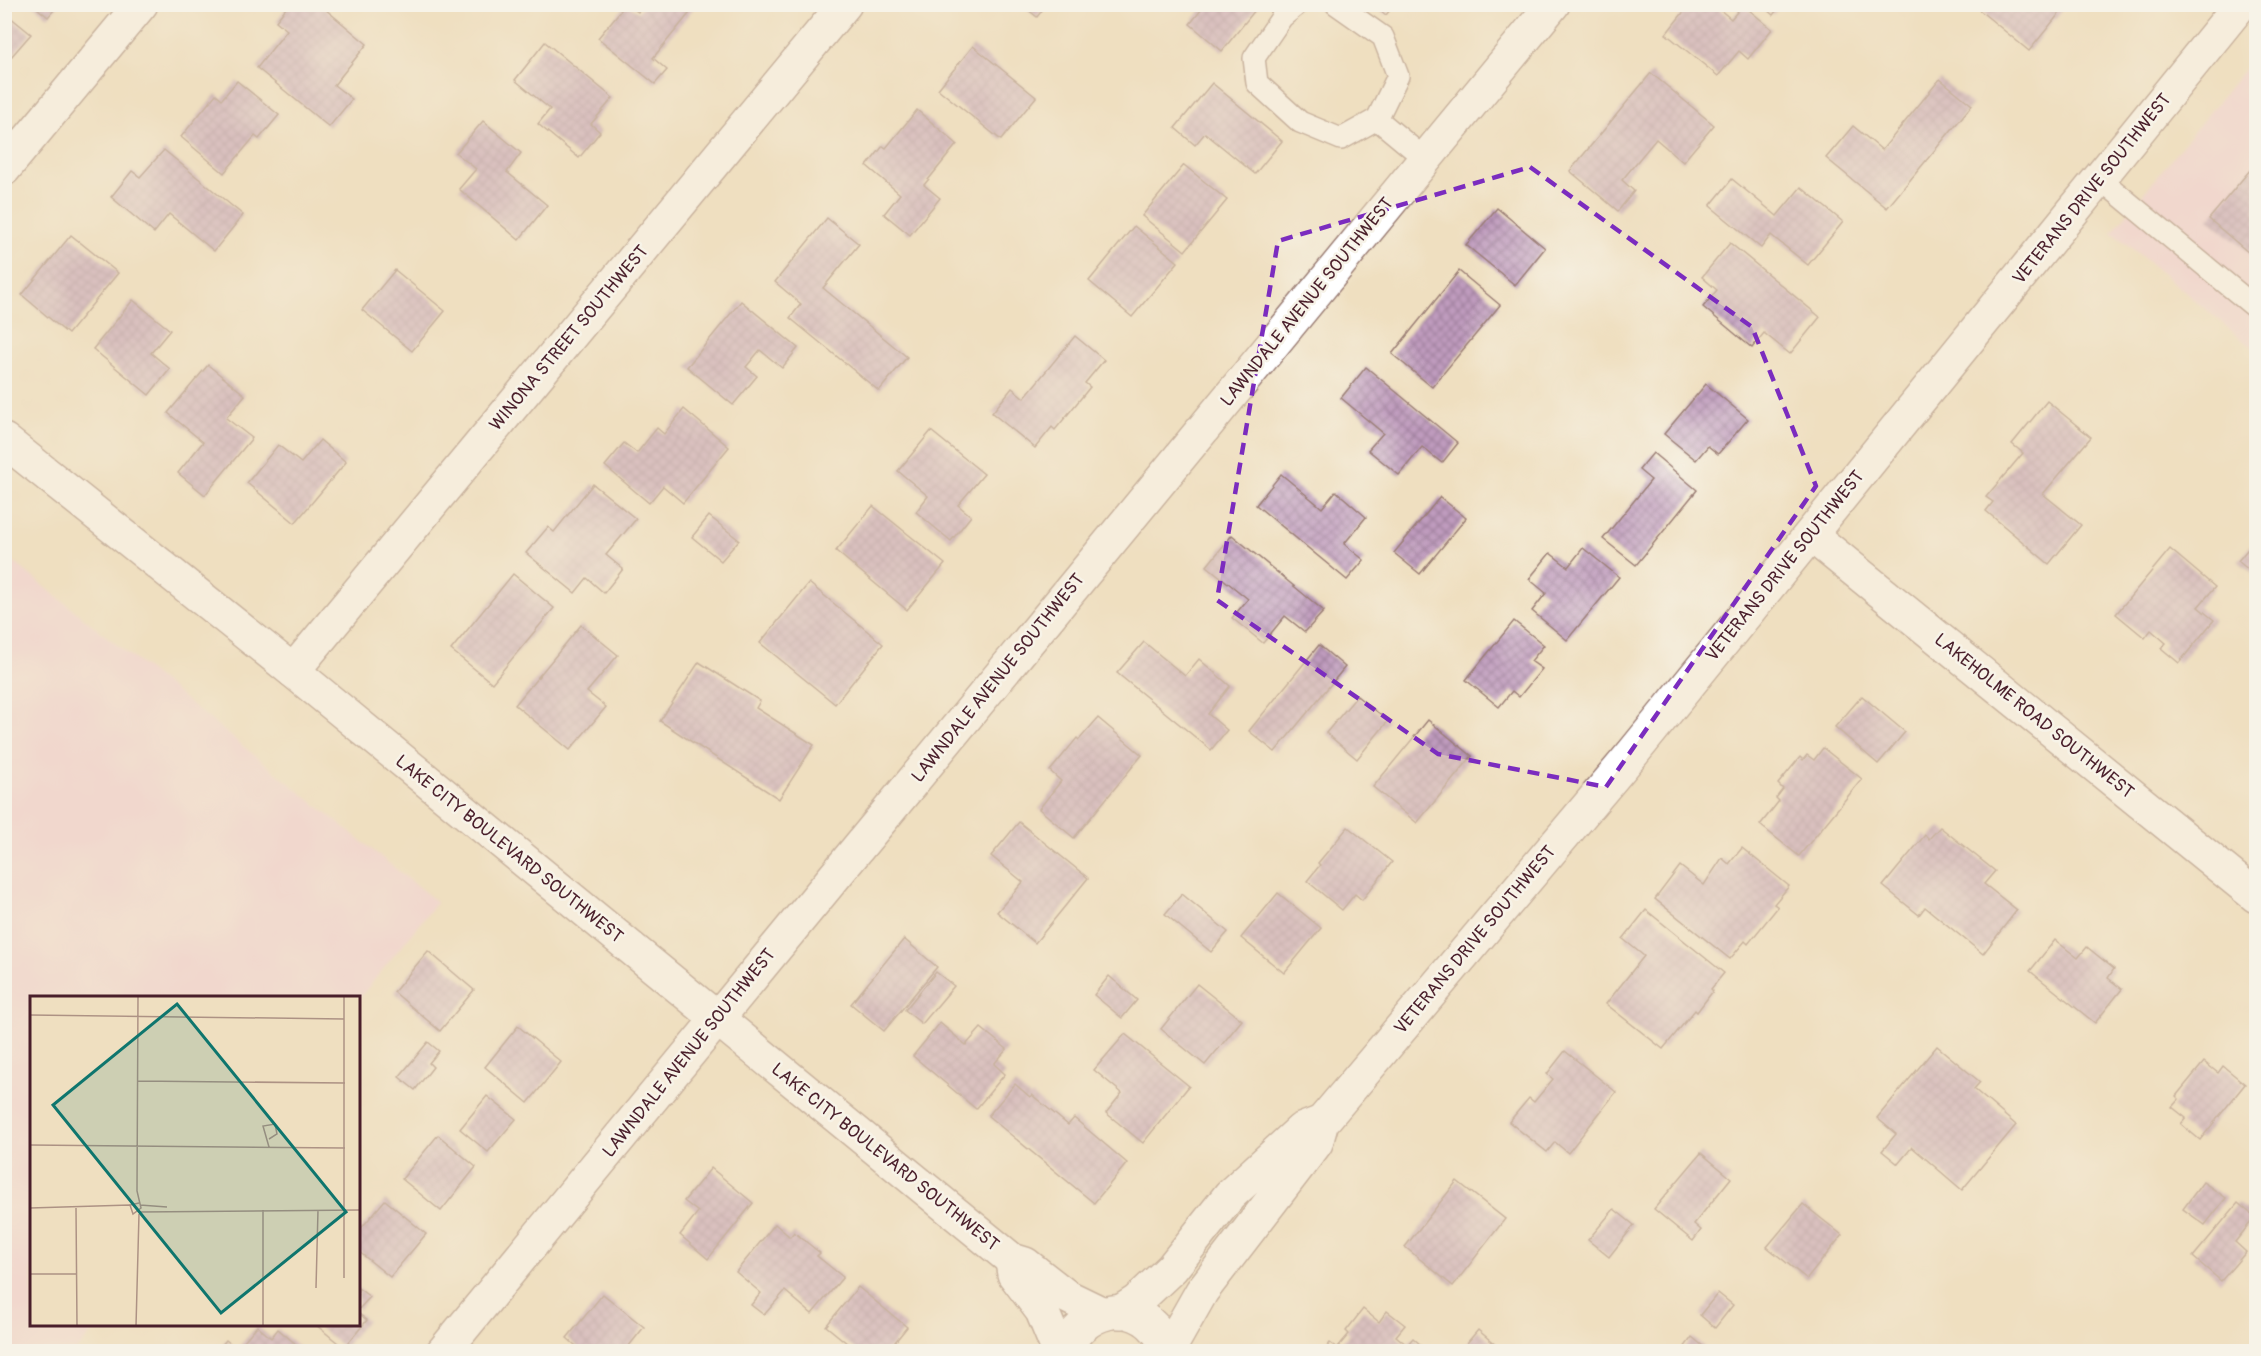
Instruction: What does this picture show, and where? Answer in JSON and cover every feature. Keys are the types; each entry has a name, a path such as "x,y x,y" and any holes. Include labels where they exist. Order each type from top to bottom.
{"street":[{"path":"4,169 141,4"},
{"name":"WINONA STREET SOUTHWEST","path":"293,671 845,4"},
{"name":"LAWNDALE AVENUE SOUTHWEST","path":"443,1352 1553,4"},
{"name":"VETERANS DRIVE SOUTHWEST","path":"1168,1351 1202,1291 1316,1143 1322,1122 1633,753 2241,4"},
{"name":"LAKE CITY BOULEVARD SOUTHWEST","path":"4,440 293,671 1012,1260 1025,1263 1066,1296 1110,1312 1136,1315 1150,1324 1160,1335 1168,1351"},
{"name":"LAKEHOLME ROAD SOUTHWEST","path":"1810,535 2256,896"},
{"name":"VETERANS DRIVE SOUTHWEST","path":"1065,1352 1077,1330 1089,1320 1137,1301 1172,1268 1230,1194 1301,1130 1322,1122"},
{"name":"LAKE CITY BOULEVARD SOUTHWEST","path":"1012,1260 1014,1274 1042,1311 1059,1352"}],"lane":[{"path":"1298,4 1282,17 1254,58 1257,83 1300,122 1341,139 1377,119 1398,76 1383,37 1336,4"},
{"path":"2241,4 2256,16"},
{"path":"1377,119 1424,158"},
{"path":"2100,179 2256,308"}],"highlighted area":[{"path":"1530,167 1752,327 1816,486 1606,787 1438,754 1217,600 1278,241"}],"shaded area":[{"path":"2256,55 2256,351 2112,232"},
{"path":"4,554 437,902 360,998 30,996 30,1326 97,1326 76,1351 5,1351"}],"building":[{"path":"32,4 59,4 48,17"},
{"path":"289,4 319,4 367,44 334,85 352,99 329,127 257,68 287,30 276,21"},
{"path":"626,4 638,12 645,4 688,4 693,9 653,58 667,70 655,84 598,38"},
{"path":"1021,4 1047,4 1037,17"},
{"path":"1206,4 1260,4 1222,51 1190,24"},
{"path":"1372,4 1395,4 1386,15"},
{"path":"1690,4 1713,4 1731,19 1743,5 1772,29 1748,59 1739,51 1718,76 1666,34"},
{"path":"1760,4 1782,4 1773,15"},
{"path":"1982,4 2067,4 2029,51 1978,9"},
{"path":"4,12 31,34 11,57 4,52"},
{"path":"545,42 613,98 591,124 600,132 579,158 538,124 550,109 515,80"},
{"path":"973,46 1036,97 1001,140 938,89"},
{"path":"1651,73 1714,125 1683,162 1656,139 1622,180 1634,191 1618,211 1570,171"},
{"path":"1940,79 1972,105 1887,208 1826,158 1853,126 1882,150"},
{"path":"237,81 279,115 259,139 255,136 224,173 181,137 216,94 222,99"},
{"path":"1212,83 1282,141 1255,174 1205,133 1195,145 1175,128"},
{"path":"917,110 957,144 924,185 940,198 910,235 884,214 900,194 867,166 883,146 886,148"},
{"path":"483,121 521,153 507,172 547,205 519,240 459,189 476,169 456,153"},
{"path":"164,150 243,215 214,251 169,214 154,233 111,197 132,171 140,177"},
{"path":"1184,165 1227,200 1185,251 1142,216"},
{"path":"2256,166 2256,259 2209,219"},
{"path":"1732,179 1777,216 1801,187 1843,222 1808,265 1771,235 1761,248 1710,206"},
{"path":"1497,208 1545,248 1515,285 1466,245"},
{"path":"827,218 859,244 823,288 907,357 879,391 790,318 801,304 775,282"},
{"path":"1134,226 1178,262 1132,317 1089,281"},
{"path":"71,235 118,273 68,334 22,295"},
{"path":"1730,243 1820,317 1790,354 1764,333 1752,348 1703,307 1717,290 1702,277"},
{"path":"395,270 445,311 412,351 362,310"},
{"path":"1459,271 1500,305 1432,387 1392,354"},
{"path":"133,300 170,330 151,353 170,369 149,395 93,349"},
{"path":"741,301 798,348 782,368 760,350 746,367 757,376 733,405 687,367"},
{"path":"1075,336 1104,360 1085,383 1090,387 1055,430 1052,427 1035,448 992,413 1012,388 1024,398"},
{"path":"208,365 245,395 226,418 252,438 205,495 178,473 203,442 168,413"},
{"path":"1366,367 1458,443 1442,463 1422,447 1399,475 1368,450 1383,433 1341,398"},
{"path":"1706,384 1748,419 1718,454 1708,446 1696,460 1664,434"},
{"path":"2047,401 2091,437 2043,494 2081,525 2049,564 1986,511 1993,502 1986,497 2023,453 2012,444"},
{"path":"684,409 729,447 683,503 663,486 649,503 605,466 624,443 637,453 657,428 664,434"},
{"path":"931,431 984,474 958,505 971,516 951,541 916,512 928,496 898,471"},
{"path":"320,440 346,462 295,523 247,483 278,445 301,463"},
{"path":"1653,453 1697,490 1636,565 1603,539 1651,480 1639,470"},
{"path":"1281,474 1322,508 1336,491 1366,517 1344,544 1364,560 1347,580 1256,505"},
{"path":"593,484 636,519 606,555 623,569 604,593 587,578 575,593 526,553 548,527 554,532"},
{"path":"1440,497 1466,518 1420,574 1394,553"},
{"path":"873,506 945,564 907,610 836,551"},
{"path":"709,516 739,540 721,561 692,537"},
{"path":"1232,535 1324,611 1305,632 1285,616 1263,643 1232,618 1248,599 1207,566"},
{"path":"2256,539 2256,576 2238,561"},
{"path":"1583,548 1619,577 1567,640 1532,611 1546,593 1529,579 1550,553 1568,567"},
{"path":"2170,549 2215,587 2198,607 2214,620 2179,663 2161,648 2166,643 2151,630 2145,638 2116,614"},
{"path":"513,574 554,608 492,683 451,650"},
{"path":"809,583 883,644 835,704 760,643"},
{"path":"1514,621 1544,645 1531,661 1542,669 1519,697 1512,691 1499,707 1466,680"},
{"path":"581,625 618,655 587,692 606,707 570,750 515,705"},
{"path":"1144,642 1185,676 1199,659 1230,686 1208,714 1227,730 1211,750 1117,673"},
{"path":"1319,645 1345,667 1275,752 1249,731"},
{"path":"699,662 760,701 756,708 814,745 779,799 660,721"},
{"path":"1357,696 1388,721 1357,759 1326,733"},
{"path":"1862,696 1905,732 1878,764 1835,727"},
{"path":"1098,718 1142,755 1074,838 1039,809 1061,781 1050,771 1077,738 1079,740"},
{"path":"1428,720 1472,756 1417,823 1373,787"},
{"path":"1823,748 1862,779 1799,856 1760,825 1779,801 1776,798 1783,789 1778,784 1800,757 1803,760 1807,755 1814,760"},
{"path":"1019,822 1088,878 1035,943 997,912 1023,882 991,856"},
{"path":"1348,827 1392,862 1362,900 1355,894 1342,910 1307,881 1320,865 1318,863"},
{"path":"1940,827 1995,871 1984,884 2017,910 1983,954 1925,907 1919,915 1883,886 1925,835 1929,839"},
{"path":"1742,848 1789,886 1774,904 1778,907 1748,944 1745,941 1730,959 1655,899 1680,866 1704,885 1722,858 1729,864"},
{"path":"1278,893 1321,928 1284,973 1241,938"},
{"path":"1182,894 1228,932 1211,952 1165,914"},
{"path":"1646,910 1724,973 1697,1012 1695,1010 1663,1049 1606,1004 1644,956 1623,939"},
{"path":"904,939 937,967 884,1031 851,1004"},
{"path":"2055,940 2078,958 2087,947 2114,969 2108,978 2122,989 2095,1023 2030,971"},
{"path":"428,951 474,990 440,1031 394,992"},
{"path":"936,972 954,986 922,1024 905,1010"},
{"path":"1109,976 1137,1000 1122,1018 1094,995"},
{"path":"1197,984 1242,1020 1205,1065 1161,1029"},
{"path":"940,1023 966,1045 981,1028 1007,1049 994,1064 1005,1074 976,1109 913,1056"},
{"path":"518,1026 561,1062 528,1103 485,1067"},
{"path":"1125,1034 1189,1086 1143,1143 1106,1113 1122,1093 1094,1070"},
{"path":"428,1042 439,1051 429,1063 433,1067 415,1090 399,1077"},
{"path":"1937,1046 1980,1082 1974,1089 2016,1125 1962,1190 1912,1147 1898,1164 1882,1151 1896,1134 1877,1118"},
{"path":"1565,1051 1616,1092 1568,1153 1555,1142 1547,1152 1509,1122 1529,1098 1534,1102 1553,1079 1547,1074"},
{"path":"2204,1062 2218,1073 2223,1066 2245,1084 2200,1140 2181,1124 2186,1118 2172,1107 2179,1099 2176,1096"},
{"path":"1015,1084 1068,1125 1074,1118 1127,1163 1094,1203 988,1116"},
{"path":"487,1096 516,1119 488,1152 460,1129"},
{"path":"438,1135 476,1167 441,1211 402,1179"},
{"path":"1701,1153 1731,1178 1694,1224 1701,1230 1693,1241 1654,1209"},
{"path":"711,1168 753,1203 708,1259 680,1235 698,1212 684,1201"},
{"path":"1457,1181 1505,1219 1453,1286 1405,1247"},
{"path":"2203,1182 2226,1198 2205,1225 2183,1209"},
{"path":"385,1200 426,1234 390,1277 360,1253 360,1230"},
{"path":"2238,1203 2255,1217 2235,1242 2246,1252 2221,1281 2193,1257"},
{"path":"1803,1204 1842,1235 1807,1279 1767,1247"},
{"path":"1614,1209 1634,1225 1609,1257 1588,1240"},
{"path":"775,1224 790,1237 794,1232 820,1253 817,1256 843,1277 812,1314 785,1291 764,1315 751,1305 761,1293 736,1272"},
{"path":"858,1287 907,1327 887,1352 858,1352 826,1326"},
{"path":"360,1290 370,1297 360,1308"},
{"path":"1718,1293 1733,1305 1715,1328 1700,1315"},
{"path":"603,1294 644,1327 624,1352 583,1352 567,1338"},
{"path":"1363,1309 1379,1322 1387,1311 1405,1325 1396,1336 1407,1345 1413,1338 1429,1352 1323,1352 1330,1343 1337,1348 1349,1334 1346,1331"},
{"path":"360,1315 367,1320 344,1348 317,1326 360,1326"},
{"path":"257,1326 271,1338 278,1329 305,1352 216,1352 226,1340 237,1349"},
{"path":"1478,1330 1504,1352 1465,1352 1462,1349"},
{"path":"1692,1337 1710,1352 1681,1352"}]}
